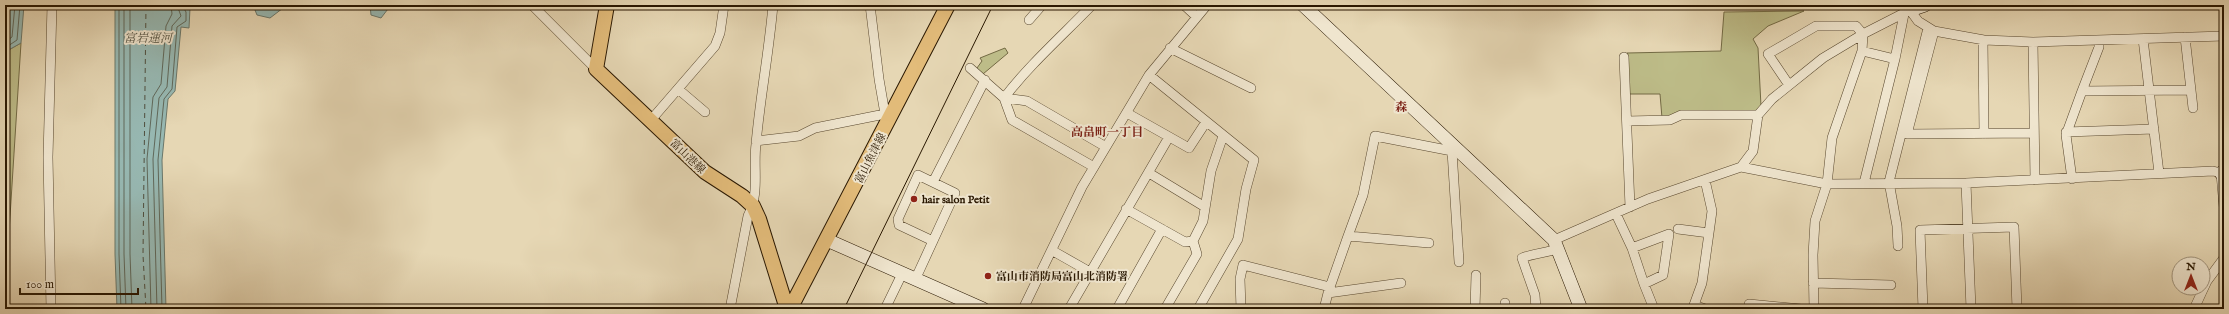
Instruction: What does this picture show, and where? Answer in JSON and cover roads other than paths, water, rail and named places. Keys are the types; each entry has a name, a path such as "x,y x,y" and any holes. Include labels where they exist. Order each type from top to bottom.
{"main road":[{"path":"596,69 607,5"},
{"name":"富山魚津線","path":"789,309 827,240 888,117 948,5"},
{"name":"富山港線","path":"596,69 705,172 742,196 753,206 759,219 789,309"}],"street":[{"path":"51,309 48,157 52,5"},
{"path":"532,5 596,69"},
{"path":"651,120 715,46 720,33 724,5"},
{"path":"730,309 748,216 753,206 756,141 774,5"},
{"path":"756,141 799,136 814,128 888,117 879,79 870,5"},
{"path":"1029,20 1042,5"},
{"path":"1184,5 1197,17"},
{"path":"1023,309 1053,251 1082,187 1149,75 1207,5"},
{"path":"1742,167 1753,151 1758,115 1772,99 1824,58 1863,34 1908,10 1925,5"},
{"path":"1004,98 1035,60 1045,53 1092,6"},
{"path":"1309,7 1454,150 1556,245 1581,309"},
{"path":"1908,10 1918,21 1931,30 1983,40 2033,42 2224,36"},
{"path":"1864,183 1908,10"},
{"path":"1788,85 1768,54 1816,26 1856,26 1863,34 1862,51 1832,138 1827,184 1815,221 1813,283 1814,309"},
{"path":"1931,30 1907,134 2034,133"},
{"path":"1898,246 1897,226 1889,182 1931,30"},
{"path":"2184,37 2193,108"},
{"path":"2144,39 2159,173"},
{"path":"1983,40 1984,134"},
{"path":"2072,179 2066,132 2099,47 2099,40"},
{"path":"2033,42 2035,180"},
{"path":"1170,48 1251,88"},
{"path":"1862,51 1895,60"},
{"path":"1624,57 1630,207"},
{"path":"970,68 1004,98 1012,120 1094,167"},
{"path":"1149,75 1254,160 1246,189 1238,239 1198,309"},
{"path":"933,182 985,80"},
{"path":"678,89 705,112"},
{"path":"2082,91 2191,90"},
{"path":"1004,98 1027,101 1106,147"},
{"path":"1127,113 1189,148 1206,122"},
{"path":"1627,121 1670,120 1681,115 1758,115"},
{"path":"2066,132 2154,129"},
{"path":"1166,309 1197,254 1193,241 1203,221 1211,171 1223,136"},
{"path":"1324,309 1329,290 1363,195 1375,136 1454,150"},
{"path":"1069,309 1169,137"},
{"path":"1454,150 1459,262"},
{"path":"1536,309 1535,294 1522,258 1536,253 1549,252 1556,245 1630,207 1742,167 1827,184 1889,182 1966,183 2213,171 2223,173 2224,207"},
{"path":"1149,173 1205,207"},
{"path":"915,280 933,241 955,193 918,175 898,219 899,225 933,241"},
{"path":"1705,180 1712,211 1702,283 1694,306 1705,309"},
{"path":"1966,183 1971,309"},
{"path":"1126,209 1185,242 1193,241"},
{"path":"1616,214 1632,248 1654,309"},
{"path":"1922,309 1920,230 2014,227 2017,309"},
{"path":"1118,309 1162,229"},
{"path":"1678,229 1709,233"},
{"path":"1632,248 1669,234 1663,275 1644,284"},
{"path":"1348,236 1429,243"},
{"path":"827,240 983,309"},
{"path":"1053,251 1090,272"},
{"path":"2194,309 2207,282 2224,258"},
{"path":"1241,309 1240,279 1243,265 1329,290 1401,283"},
{"path":"885,309 902,274"},
{"path":"1475,309 1476,275"},
{"path":"1813,283 1891,285"},
{"path":"1749,304 1764,307 1801,309"}],"water":[{"path":"5,5 24,5 21,43 5,52"},
{"name":"富岩運河","path":"115,5 186,5 186,7 190,8 189,28 181,27 175,91 168,99 162,160 166,309 117,309 115,254"},
{"path":"253,5 287,5 270,18 257,15"},
{"path":"370,5 391,5 381,18 371,15"}],"tram line":[{"path":"844,309 993,5"}],"place":[{"name":"hair salon Petit","path":"914,199"},
{"name":"富山市消防局富山北消防署","path":"988,276"}],"district":[{"name":"森","path":"1401,107"},
{"name":"高畠町一丁目","path":"1107,132"}]}
